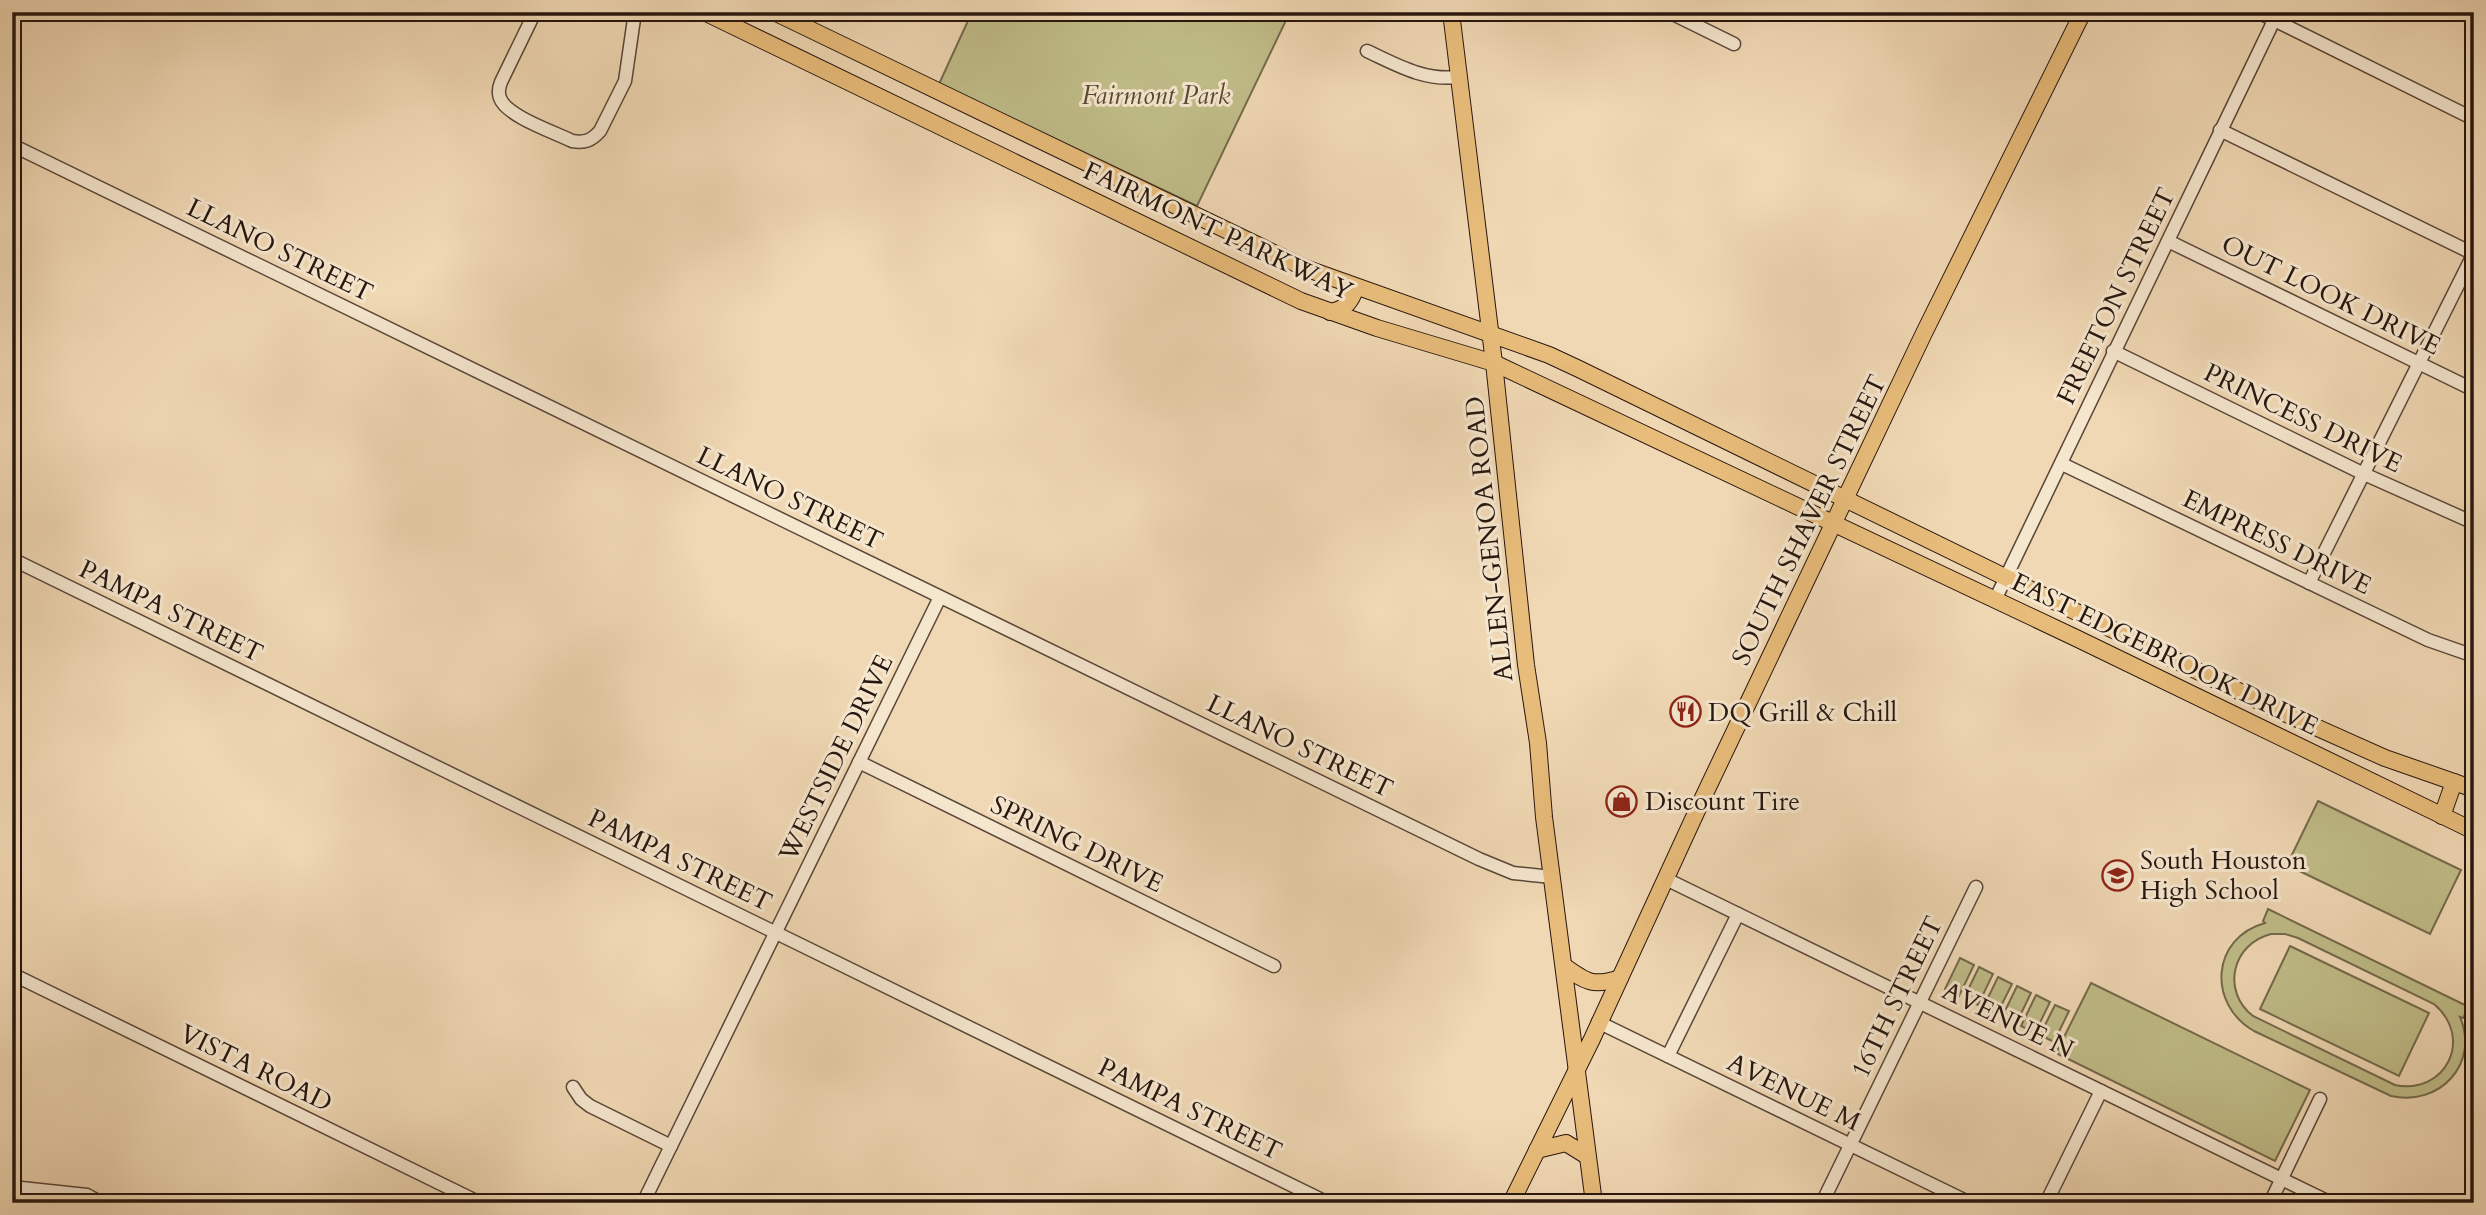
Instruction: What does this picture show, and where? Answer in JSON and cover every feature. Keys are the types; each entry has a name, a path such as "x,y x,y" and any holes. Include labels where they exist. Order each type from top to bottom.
{"main road":[{"name":"FAIRMONT PARKWAY","path":"704,12 1267,285 1330,312 1494,363 1835,523"},
{"name":"FAIRMONT PARKWAY","path":"774,12 1072,158 1305,268 1549,355 1846,499"},
{"name":"ALLEN-GENOA ROAD","path":"1451,12 1538,743 1544,817 1594,1203"},
{"name":"SOUTH SHAVER STREET","path":"1511,1203 1924,333 2083,12"},
{"path":"906,110 919,83"},
{"path":"1060,184 1072,158"},
{"path":"1330,312 1344,308 1352,300 1356,287"},
{"path":"1631,427 1643,400"},
{"name":"EAST EDGEBROOK DRIVE","path":"1846,499 2273,708 2385,758 2474,789"},
{"name":"EAST EDGEBROOK DRIVE","path":"1835,523 2474,831"},
{"path":"1921,565 1930,556 1957,552"},
{"path":"2132,664 2142,643"},
{"path":"2264,728 2273,708"},
{"path":"2442,816 2454,782"},
{"path":"1564,966 1591,983 1620,978"},
{"path":"1537,1150 1566,1143 1587,1156"}],"street":[{"path":"536,12 501,82 499,93 505,106 511,111 572,141 581,142 594,138 600,131 625,81 635,12"},
{"path":"1669,12 1734,44"},
{"path":"2259,12 2276,16 2474,119"},
{"name":"FREETON STREET","path":"1996,600 2113,351 2276,16"},
{"path":"1367,51 1421,75 1440,79 1458,77"},
{"path":"2220,130 2474,254 2309,583"},
{"name":"LLANO STREET","path":"12,145 1479,859 1513,873 1552,877"},
{"name":"OUT LOOK DRIVE","path":"2168,241 2474,390"},
{"name":"PRINCESS DRIVE","path":"2113,351 2364,474 2474,523"},
{"name":"EMPRESS DRIVE","path":"2062,464 2428,640 2474,656"},
{"name":"PAMPA STREET","path":"12,559 1328,1203"},
{"name":"WESTSIDE DRIVE","path":"643,1203 940,597"},
{"name":"SPRING DRIVE","path":"859,762 1274,966"},
{"name":"AVENUE N","path":"1665,879 2331,1203"},
{"name":"16TH STREET","path":"1822,1203 1976,887"},
{"path":"1668,1056 1738,914"},
{"name":"VISTA ROAD","path":"12,974 480,1203"},
{"name":"AVENUE M","path":"1598,1022 1970,1203"},
{"path":"572,1087 590,1107 671,1146"},
{"path":"2046,1203 2101,1091"},
{"path":"2270,1203 2320,1099"},
{"path":"12,1187 87,1195 98,1202"}],"green space":[{"name":"Fairmont Park","path":"972,12 1290,12 1197,206 939,84"},
{"path":"2318,801 2461,870 2430,934 2287,865"},
{"path":"2268,909 2469,1007 2463,1018 2460,1017 2465,1034 2464,1051 2460,1066 2451,1078 2425,1095 2409,1098 2391,1096 2254,1031 2239,1019 2228,1005 2223,989 2225,957 2234,942 2247,931 2265,923 2263,921","holes":["2271,934 2285,934 2434,1004 2446,1018 2452,1032 2453,1047 2449,1061 2440,1073 2413,1086 2395,1085 2253,1016 2243,1006 2237,994 2235,969 2247,948 2258,939"]},
{"path":"2290,946 2429,1013 2399,1076 2260,1009"},
{"path":"1960,958 1974,965 1959,996 1945,989"},
{"path":"1979,967 1993,974 1978,1005 1964,998"},
{"path":"1998,977 2012,984 1997,1014 1983,1008"},
{"path":"2091,983 2310,1090 2275,1161 2056,1053"},
{"path":"2017,986 2031,993 2016,1024 2002,1017"},
{"path":"2036,995 2050,1002 2035,1033 2021,1026"},
{"path":"2055,1005 2069,1011 2054,1042 2040,1035"}],"place":[{"name":"DQ Grill & Chill","path":"1685,712"},
{"name":"Discount Tire","path":"1622,801"},
{"name":"South Houston High School","path":"2117,875"}]}
